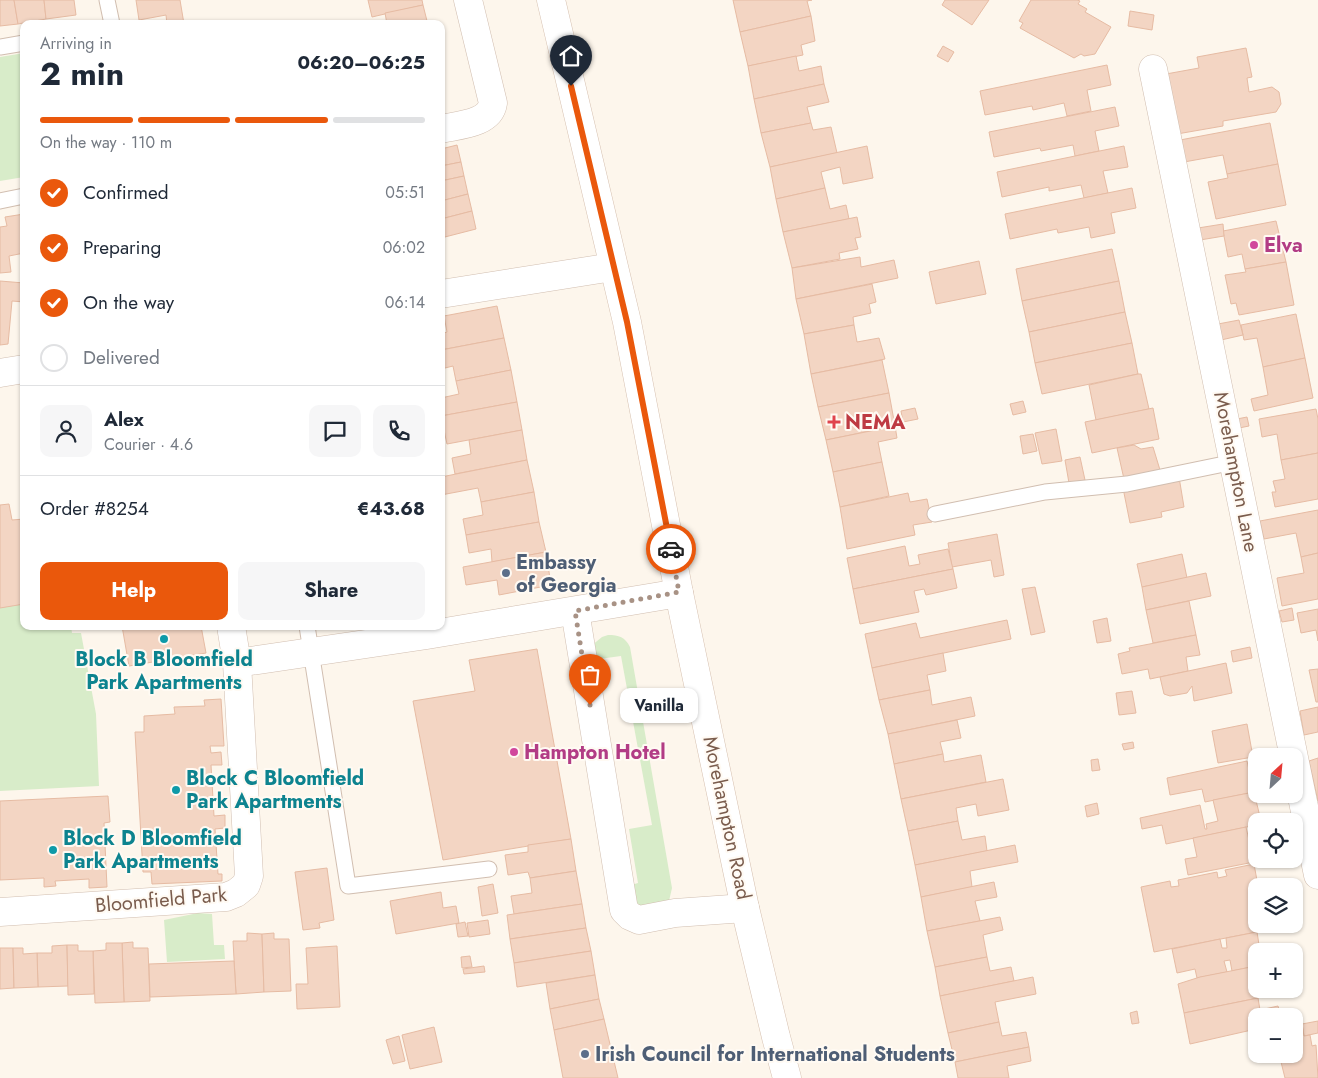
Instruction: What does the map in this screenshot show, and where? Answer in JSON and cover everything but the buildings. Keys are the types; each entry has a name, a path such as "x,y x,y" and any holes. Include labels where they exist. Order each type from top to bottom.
{"street":[{"path":"445,128 480,120 487,115 493,103 468,0"},
{"name":"Morehampton Road","path":"551,0 627,322 679,592 745,908 787,1078"},
{"name":"Morehampton Lane","path":"1153,69 1318,874"},
{"path":"445,293 613,267"},
{"path":"0,373 20,370"},
{"path":"237,664 309,639 426,635 679,592"},
{"path":"575,611 624,910 630,916 639,920 675,913 745,908"},
{"name":"Bloomfield Park","path":"0,912 226,897 236,893 246,885 249,876 237,664 233,630"}],"lane":[{"path":"107,0 111,20"},
{"path":"0,47 20,44"},
{"path":"0,201 20,197"},
{"path":"935,514 1045,492 1127,484 1234,462"},
{"path":"309,639 348,886 489,869"}],"green space":[{"path":"20,54 20,178 0,181 0,57"},
{"path":"20,603 20,630 72,630 72,633 81,633 96,714 99,786 0,791 0,606"},
{"path":"608,635 621,637 630,647 672,888 669,901 652,910 636,905 628,886 638,883 629,829 652,825 621,656 592,660 591,646 602,637"},
{"path":"198,913 212,914 214,945 224,945 225,959 167,962 164,920"}],"way so far":[{"path":"590,705 575,611 679,592 671,549"}],"place":[{"name":"Elva","path":"1254,245"},
{"name":"NEMA","path":"834,422"},
{"name":"Embassy of Georgia","path":"506,573"},
{"name":"Block B Bloomfield Park Apartments","path":"164,639"},
{"name":"Vanilla","path":"590,705"},
{"name":"Hampton Hotel","path":"514,752"},
{"name":"Block C Bloomfield Park Apartments","path":"176,790"},
{"name":"Block D Bloomfield Park Apartments","path":"53,850"},
{"name":"Irish Council for International Students","path":"585,1054"}],"route":[{"path":"571,86 627,322 671,549"}]}
